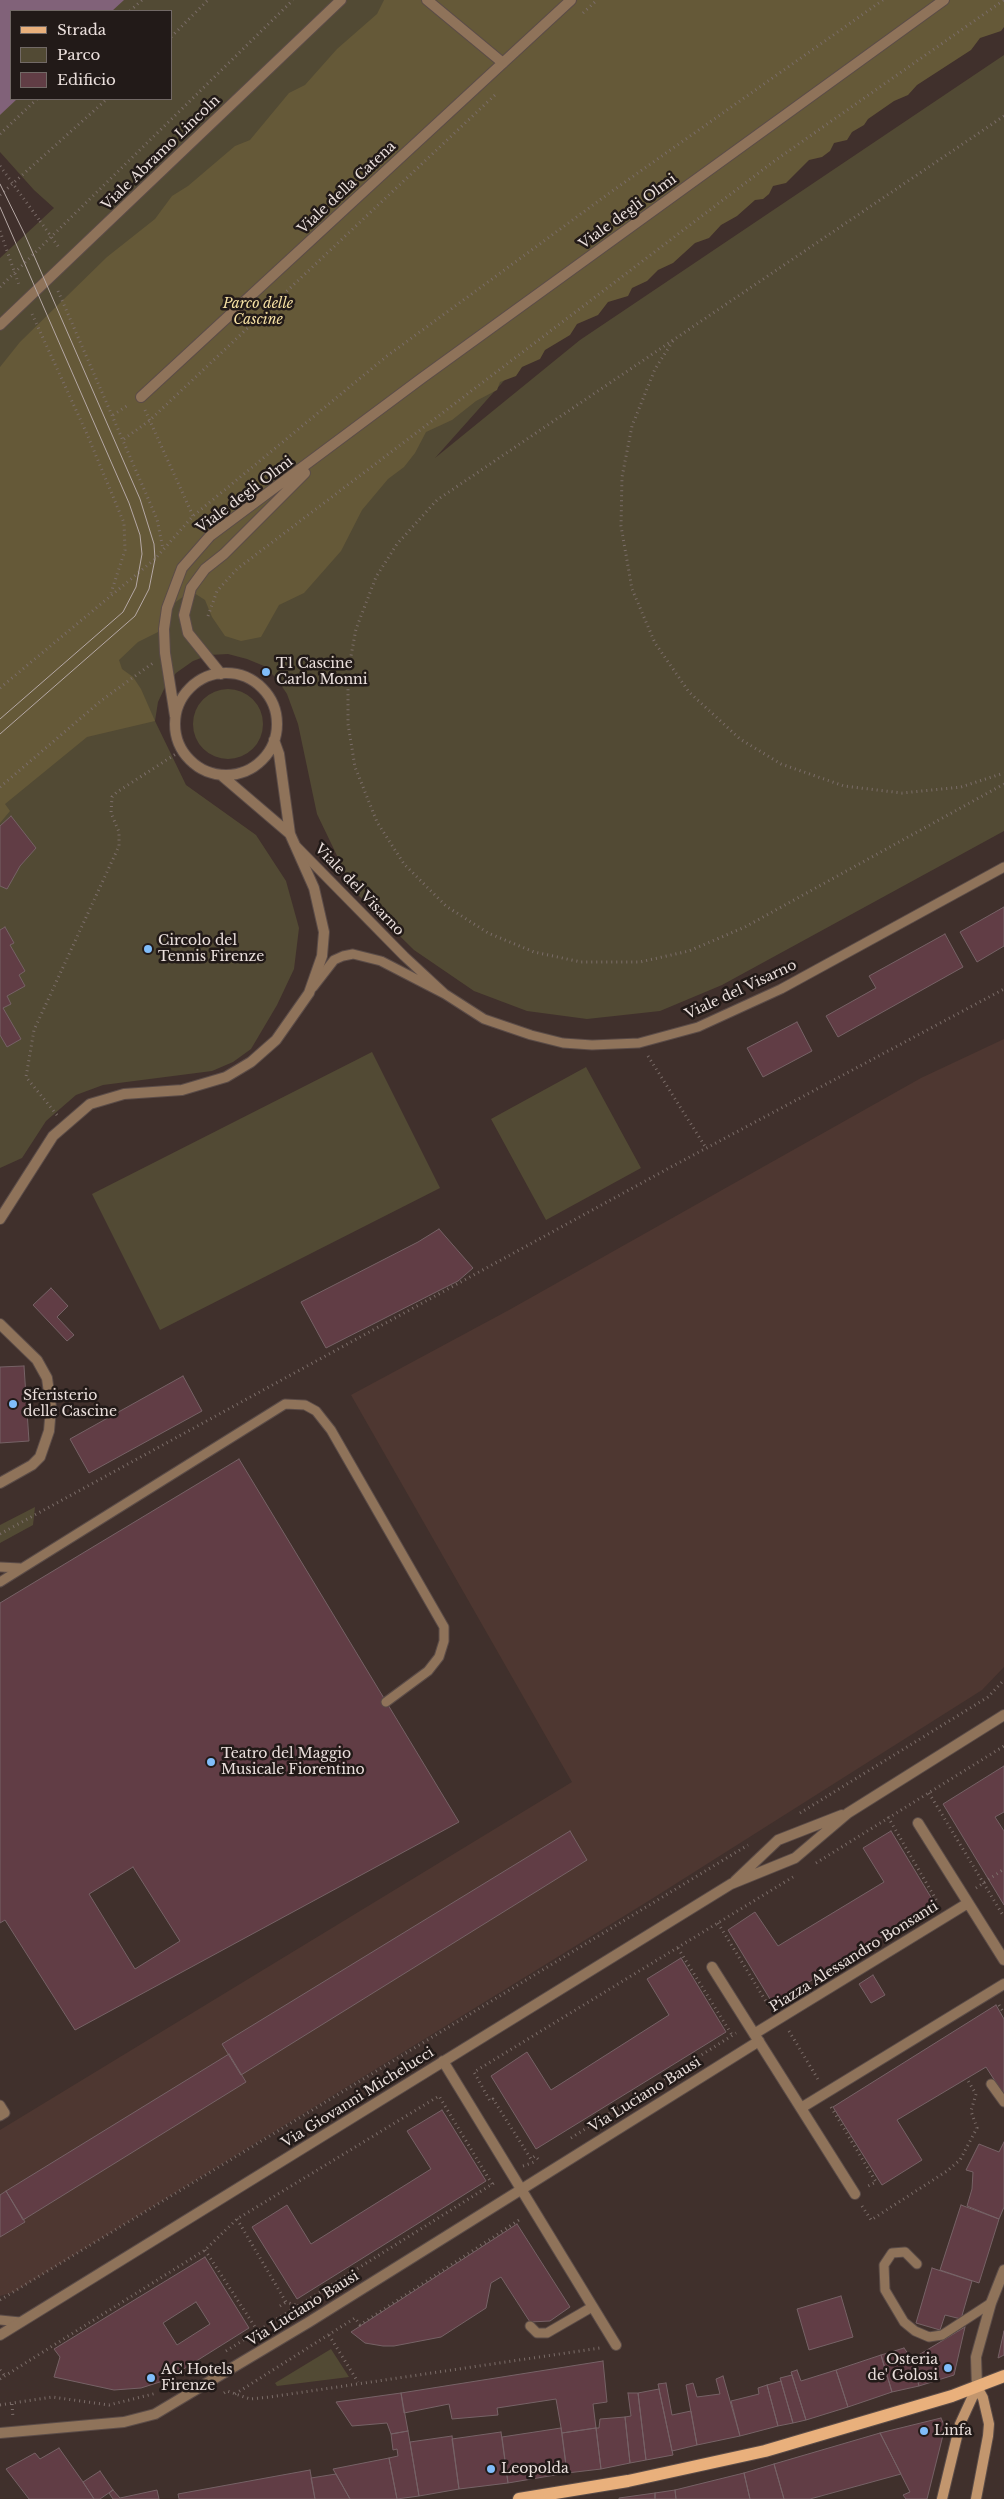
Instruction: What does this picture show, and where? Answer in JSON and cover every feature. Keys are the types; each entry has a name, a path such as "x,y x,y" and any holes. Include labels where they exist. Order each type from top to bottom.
{"main road":[{"path":"519,2499 646,2478 765,2451 976,2387 1004,2376"}],"street":[{"name":"Viale Abramo Lincoln","path":"0,325 341,0"},
{"path":"427,0 503,63"},
{"name":"Viale della Catena","path":"141,397 571,0"},
{"name":"Viale degli Olmi","path":"175,716 167,666 164,629 169,599 182,568 210,536 438,367 944,0"},
{"name":"Viale degli Olmi","path":"221,674 188,633 184,609 191,588 205,570 224,554 331,448"},
{"path":"221,674 243,676 252,679 268,694 276,714 274,740 265,757 252,768 240,773 221,775 200,768 189,760 177,740 175,716 186,692 207,676 221,674"},
{"name":"Viale del Visarno","path":"0,1219 53,1136 90,1104 124,1094 168,1092 194,1088 212,1083 239,1071 276,1040 309,993 322,956 324,932 314,888 290,834 279,754 274,740"},
{"name":"Viale del Visarno","path":"221,775 290,834"},
{"path":"0,1324 37,1360 46,1378 51,1407 49,1431 40,1457 32,1465 0,1483"},
{"name":"Via Giovanni Michelucci","path":"0,2335 732,1884 795,1858 848,1813 1004,1715"},
{"name":"Via Giovanni Michelucci","path":"732,1884 778,1840 848,1813"},
{"path":"918,1823 1004,1960"},
{"name":"Piazza Alessandro Bonsanti","path":"756,2037 965,1899"},
{"path":"712,1967 855,2194"},
{"path":"801,2108 1004,1984"},
{"name":"Via Luciano Bausi","path":"0,2433 124,2422 155,2414 294,2331 521,2189 756,2037"},
{"path":"443,2062 616,2344"},
{"path":"942,2499 960,2424 976,2387 976,2357 991,2303 1004,2270"},
{"path":"976,2387 983,2398 989,2424 976,2499"}],"lane":[{"name":"Viale del Visarno","path":"296,846 404,956 445,994"},
{"name":"Viale del Visarno","path":"309,993 334,960 353,954 381,961 445,994 484,1019 531,1035 563,1043 592,1045 639,1043 698,1027 781,989 1004,867"},
{"path":"0,1582 285,1404 305,1404 316,1411 331,1430 444,1626 444,1641 439,1657 428,1671 386,1702"},
{"path":"0,1567 23,1568"},
{"path":"991,2084 1004,2102"},
{"path":"0,2105 5,2113 0,2116"},
{"path":"917,2264 905,2252 892,2253 884,2265 885,2290 904,2322 915,2331 929,2336 942,2335 991,2303"},
{"path":"530,2326 537,2333 547,2333 592,2306"},
{"path":"0,2320 20,2322"}],"path":[{"path":"131,10 142,0"},
{"path":"172,36 208,0"},
{"path":"0,288 293,0"},
{"path":"576,19 597,0"},
{"path":"0,688 163,549 193,516 387,356 608,194 883,0"},
{"path":"208,616 217,591 237,569 773,162 1004,0"},
{"path":"124,439 149,421 500,90"},
{"path":"0,134 36,100"},
{"path":"0,195 106,100"},
{"path":"1004,116 437,500 397,544 376,577 356,629 348,672 348,724 355,767 376,822 404,864 446,906 488,933 534,952 581,962 640,962 689,952 745,927 1004,784"},
{"path":"0,166 51,237"},
{"path":"0,231 14,273 87,434 124,523 125,550 111,594"},
{"path":"52,276 124,439 157,520 163,549"},
{"path":"674,338 656,368 632,426 622,477 621,526 632,589 655,643 688,692 740,739 781,764 844,786 902,793 961,787 1004,773"},
{"path":"141,397 149,421 193,516"},
{"path":"0,787 102,700 153,663"},
{"path":"65,1125 26,1077 34,1030 119,846 118,832 111,813 112,797 182,750"},
{"path":"0,1534 706,1148 1004,989"},
{"path":"639,1043 706,1148"},
{"path":"793,1817 988,1696 1004,1680"},
{"path":"811,1866 1004,1746"},
{"path":"929,1794 1004,1918"},
{"path":"888,1818 941,1908 965,1899 1004,1868"},
{"path":"0,2300 751,1843"},
{"path":"536,2160 534,2156 531,2159 493,2099 490,2101 474,2072 796,1876"},
{"path":"569,2139 773,2009 718,1923"},
{"path":"678,1948 732,2035"},
{"path":"787,2028 822,2086"},
{"path":"832,2103 830,2105 876,2182 855,2194 871,2220 947,2171 960,2160 977,2128 971,2110 976,2094 967,2079"},
{"path":"0,2379 205,2250 237,2219 439,2096 492,2184"},
{"path":"224,2352 511,2171 536,2160 544,2154"},
{"path":"237,2219 286,2302 298,2306"},
{"path":"524,2228 519,2220 360,2325 355,2318 235,2394 250,2399 270,2397 358,2382 616,2344"},
{"path":"205,2250 257,2330"},
{"path":"280,2306 286,2302"},
{"path":"329,2335 358,2382"},
{"path":"593,2340 598,2348"},
{"path":"0,2370 5,2376"},
{"path":"0,2405 52,2397 109,2405 146,2397 161,2391"},
{"path":"12,2404 13,2421"}],"shaded area":[{"path":"0,0 124,0 113,10 10,10 10,100 16,100 0,115"},
{"path":"1004,1039 1004,1667 982,1690 650,1900 14,2292 0,2296 0,2130 572,1782 351,1395 509,1310 921,1078"}],"green space":[{"path":"109,0 1004,0 526,356 435,458 580,340 1004,55 1004,831 722,985 660,1011 587,1019 527,1011 474,991 414,950 354,891 317,814 298,724 287,694 277,679 264,666 228,654 209,655 193,661 176,673 165,687 158,702 155,721 186,785 256,835 286,881 299,928 294,969 277,1005 251,1049 233,1062 212,1071 103,1085 76,1095 46,1121 22,1158 0,1168 0,258 54,208 34,190 0,152 0,98 10,98 10,100 172,100 172,10 97,10"},
{"name":"Parco delle Cascine","path":"384,0 1004,0 1004,27 1001,31 980,38 971,50 917,85 908,95 894,101 868,119 864,125 852,132 847,140 834,143 830,151 822,157 809,160 786,183 773,186 769,194 763,199 755,200 737,216 721,225 709,238 695,243 673,263 658,270 647,281 632,288 628,296 608,302 598,315 577,324 570,335 545,350 540,359 522,367 516,376 500,382 497,390 476,401 452,420 426,432 415,453 404,467 388,479 362,510 341,551 304,593 279,605 261,637 241,641 225,636 212,617 205,600 191,591 166,609 158,632 138,642 119,660 122,669 133,677 141,689 155,721 87,737 5,804 10,811 0,823 0,367 20,342 107,257 155,219 172,196 188,186 235,146 250,140 289,93 305,85 337,49 377,14"},
{"path":"221,689 235,689 248,695 257,704 263,717 261,737 253,749 235,759 221,759 208,753 199,744 193,731 193,717 199,704 208,695"},
{"path":"372,1052 440,1188 160,1330 92,1194"},
{"path":"586,1067 641,1168 546,1220 491,1119"},
{"path":"35,1507 33,1525 0,1543 0,1525"},
{"path":"331,2349 349,2377 277,2386 275,2383"}],"building":[{"path":"11,816 36,848 20,866 7,889 0,886 0,826"},
{"path":"1004,907 1004,946 977,962 960,932"},
{"path":"5,927 14,943 10,945 25,971 19,975 25,986 7,996 11,1004 3,1008 21,1039 7,1047 0,1035 0,930"},
{"path":"945,934 963,967 838,1037 826,1016 876,988 869,976"},
{"path":"797,1022 812,1051 763,1077 747,1048"},
{"path":"439,1229 473,1268 458,1281 326,1348 301,1302 418,1242"},
{"path":"51,1288 68,1306 57,1317 74,1335 67,1341 33,1305"},
{"name":"Sferisterio delle Cascine","path":"24,1366 29,1441 0,1443 0,1367"},
{"path":"183,1376 202,1411 89,1473 70,1439"},
{"name":"Teatro del Maggio Musicale Fiorentino","path":"239,1459 459,1822 75,2030 5,1920 0,1923 0,1603","holes":["133,1867 180,1941 135,1969 89,1894"]},
{"path":"1004,1766 1004,1812 995,1817 1004,1831 1004,1905 943,1804"},
{"path":"570,1831 587,1860 241,2075 222,2044"},
{"path":"891,1831 935,1904 773,2004 728,1930 755,1912 778,1946 884,1882 863,1848"},
{"path":"681,1958 726,2032 536,2149 491,2076 527,2052 551,2090 669,2015 647,1979"},
{"path":"873,1975 885,1995 871,2003 859,1984"},
{"path":"996,2005 1004,2019 1004,2095 986,2067 897,2120 922,2160 882,2185 833,2107"},
{"path":"229,2054 246,2082 23,2220 6,2191"},
{"path":"442,2110 486,2181 297,2299 252,2227 287,2205 311,2244 431,2169 407,2131"},
{"path":"1004,2142 1004,2207 999,2219 967,2206 972,2189 973,2172 966,2170 979,2144 999,2152"},
{"path":"6,2191 25,2222 0,2237 0,2195"},
{"path":"961,2205 999,2219 979,2283 940,2270"},
{"path":"517,2224 570,2307 550,2321 530,2322 501,2277 491,2283 486,2308 441,2337 394,2346 383,2346 365,2343 351,2332"},
{"path":"205,2257 249,2328 166,2380 141,2388 114,2390 54,2377 60,2357 54,2349","holes":["196,2302 210,2324 177,2345 163,2323"]},
{"path":"932,2268 972,2281 961,2319 945,2315 940,2330 916,2323"},
{"path":"841,2296 853,2337 809,2350 797,2309"},
{"path":"965,2327 954,2375 919,2386 912,2359"},
{"path":"1004,2331 1004,2355 998,2358"},
{"path":"904,2348 912,2359 919,2386 892,2392 881,2355"},
{"path":"881,2355 892,2392 848,2407 836,2370"},
{"path":"603,2361 607,2402 593,2404 596,2428 562,2433 556,2399 497,2408 498,2415 452,2419 449,2404 404,2413 401,2393"},
{"path":"797,2370 801,2381 836,2370 848,2407 806,2420 791,2372"},
{"path":"792,2375 806,2420 793,2423 780,2378"},
{"path":"723,2376 740,2436 697,2445 686,2385 693,2383 697,2397 720,2394 716,2379"},
{"path":"781,2381 793,2423 778,2426 767,2385"},
{"path":"666,2383 672,2415 691,2411 697,2445 672,2451 658,2384"},
{"path":"767,2385 778,2426 740,2436 731,2401 759,2394 758,2388"},
{"path":"659,2389 673,2455 646,2460 638,2393"},
{"path":"401,2393 408,2431 391,2434 387,2423 352,2426 336,2402"},
{"path":"628,2393 638,2393 646,2460 630,2463 625,2417 631,2416"},
{"path":"625,2417 630,2463 601,2469 596,2428 599,2428 600,2419"},
{"path":"941,2418 945,2427 927,2499 906,2499 903,2495 910,2492 880,2433"},
{"path":"561,2428 567,2473 508,2483 502,2437"},
{"path":"596,2428 601,2469 567,2473 562,2433"},
{"path":"408,2431 419,2496 397,2499 389,2458 398,2456 397,2449 393,2450 391,2434"},
{"path":"501,2432 508,2483 459,2489 452,2439"},
{"path":"880,2433 901,2474 810,2499 784,2499 774,2464"},
{"path":"452,2436 459,2489 419,2496 410,2442"},
{"path":"59,2448 94,2499 29,2499 6,2469 35,2453 40,2459"},
{"path":"389,2458 397,2499 350,2499 333,2469"},
{"path":"774,2464 784,2499 750,2499 744,2473"},
{"path":"310,2470 315,2499 179,2499 178,2494"},
{"path":"100,2471 113,2490 100,2499 94,2499 83,2482"},
{"path":"744,2473 750,2499 676,2499 675,2490"},
{"path":"336,2474 350,2499 315,2499 311,2478"},
{"path":"113,2490 120,2498 157,2490 159,2499 113,2499 109,2493"},
{"path":"675,2490 676,2499 655,2499 655,2493"},
{"path":"655,2493 655,2499 619,2499 619,2498"}],"tram line":[{"path":"0,184 25,235 140,499 154,544 155,559 149,589 135,616 0,734"},
{"path":"0,207 129,503 140,535 142,554 136,587 123,612 0,719"}],"place":[{"name":"T1 Cascine Carlo Monni","path":"266,672"},
{"name":"Circolo del Tennis Firenze","path":"148,949"},
{"name":"Sferisterio delle Cascine","path":"13,1404"},
{"name":"Teatro del Maggio Musicale Fiorentino","path":"211,1762"},
{"name":"Osteria de' Golosi","path":"948,2368"},
{"name":"AC Hotels Firenze","path":"151,2378"},
{"name":"Linfa","path":"924,2431"},
{"name":"Leopolda","path":"491,2469"}]}
